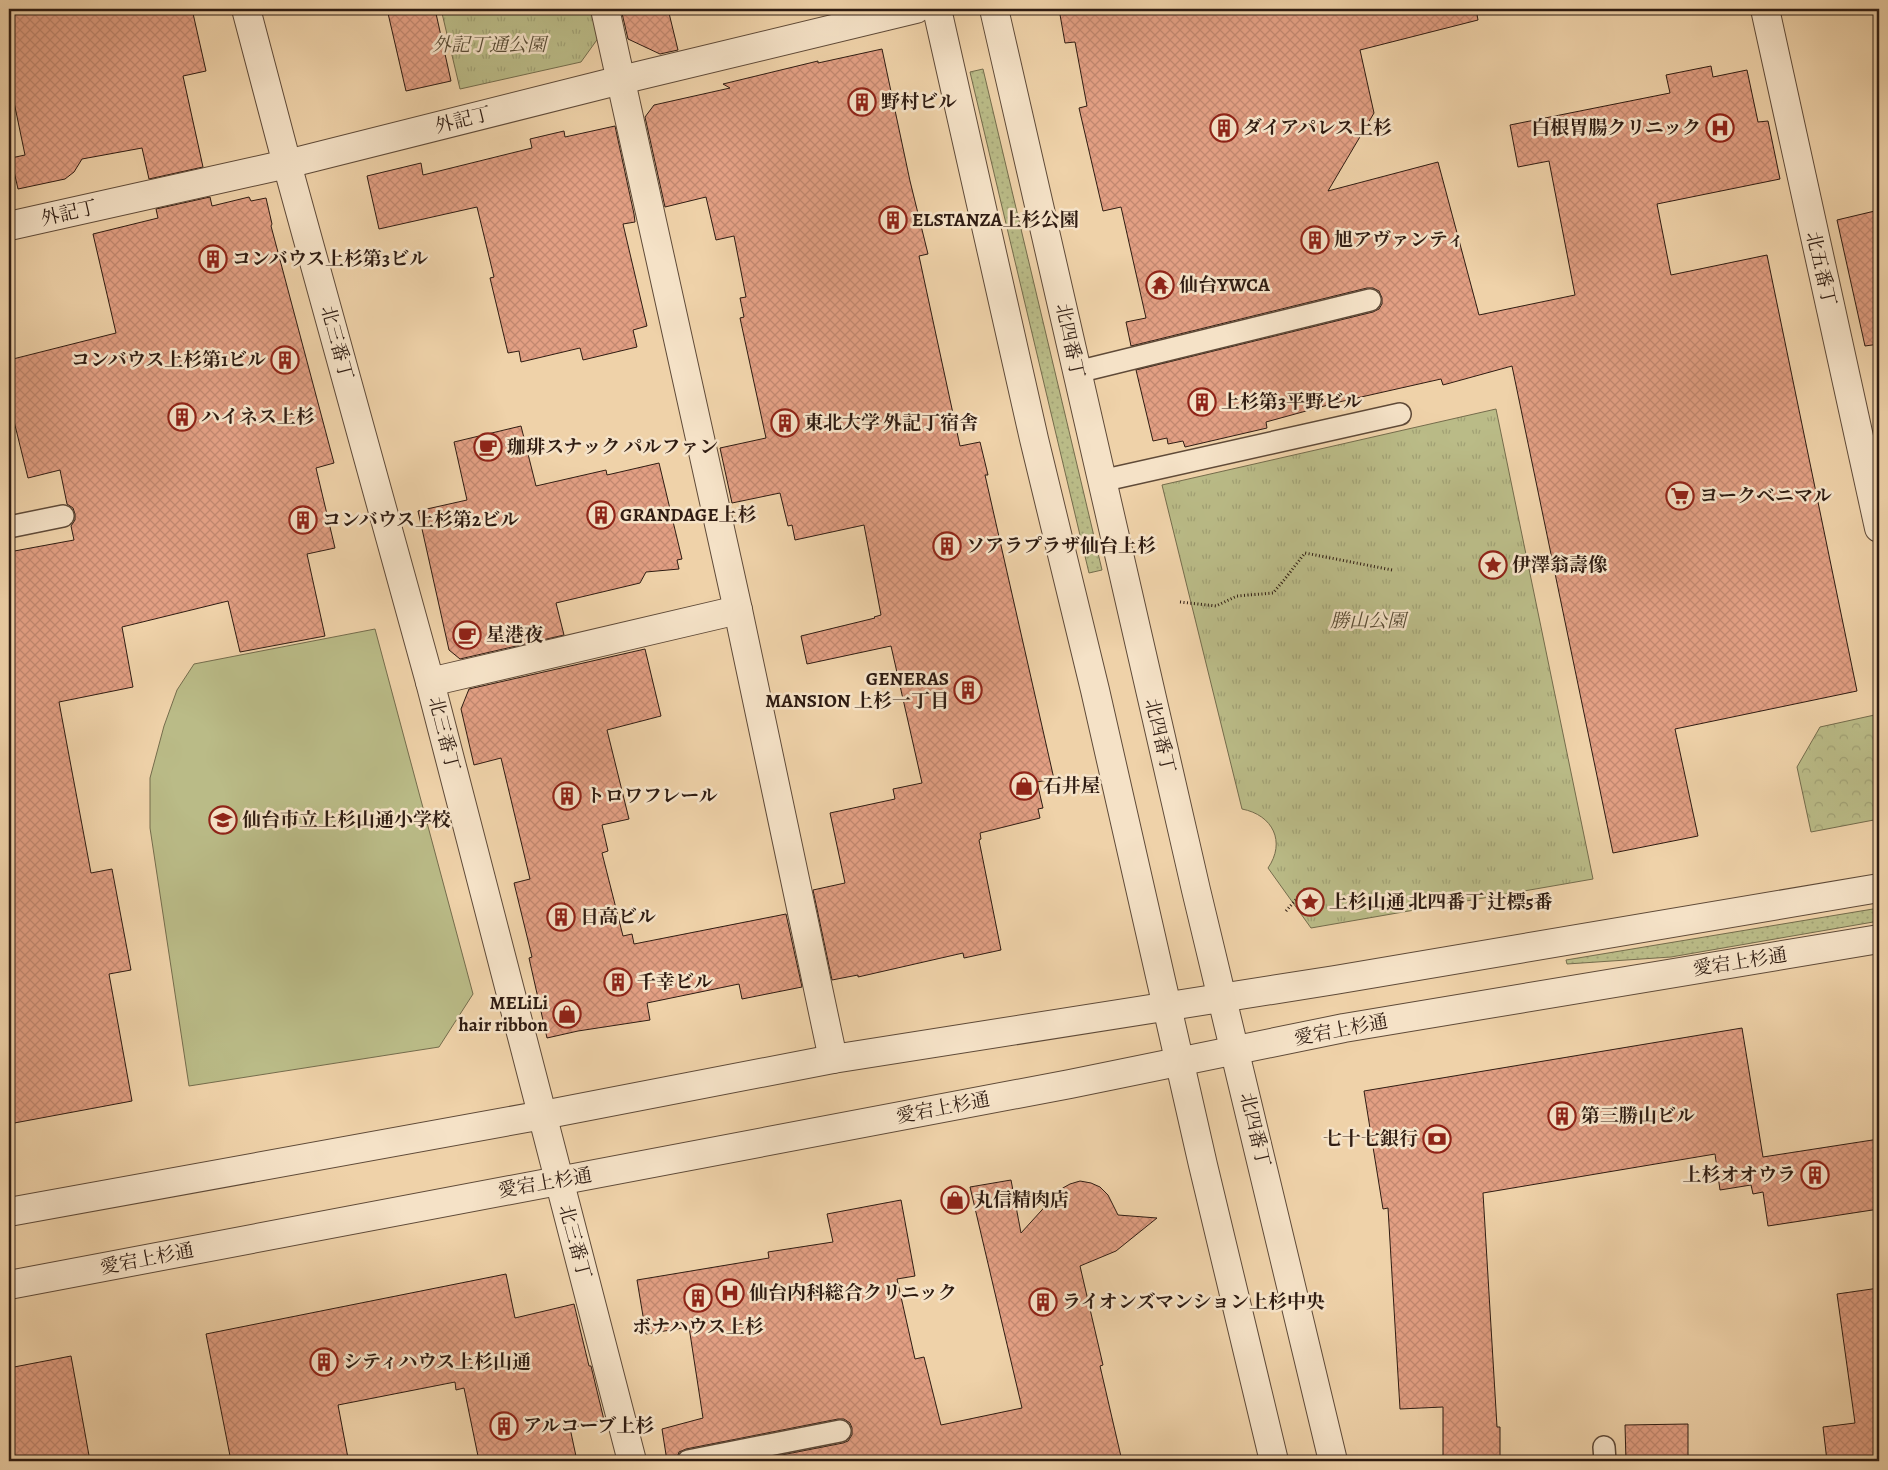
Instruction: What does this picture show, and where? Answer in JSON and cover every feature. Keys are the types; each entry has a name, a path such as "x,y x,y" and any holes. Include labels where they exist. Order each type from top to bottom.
{"street":[{"name":"北三番丁","path":"246,9 430,682 632,1461"},
{"path":"604,9 738,610 833,1059"},
{"name":"外記丁","path":"9,226 287,164 621,80 916,9"},
{"path":"937,9 1034,439 1104,729 1203,1165 1274,1461"},
{"name":"北四番丁","path":"994,9 1196,890 1334,1461"},
{"name":"北五番丁","path":"1765,9 1879,528"},
{"path":"430,682 738,610"},
{"path":"9,1212 543,1115 833,1059 1336,980 1879,888"},
{"name":"愛宕上杉通","path":"9,1285 1181,1062 1344,1028 1879,939"}],"lane":[{"path":"1076,372 1370,300"},
{"path":"1101,481 1400,414"},
{"path":"9,527 63,516"},
{"path":"688,1461 840,1431"}],"path":[{"path":"1180,602 1216,606 1237,596 1272,593 1305,553 1392,570"},
{"path":"1286,910 1306,888"}],"green space":[{"name":"外記丁通公園","path":"441,9 593,9 599,37 581,62 460,89"},
{"path":"983,69 1102,570 1089,573 970,72"},
{"name":"勝山公園","path":"1496,409 1593,879 1311,928 1268,868 1276,849 1276,839 1269,823 1253,812 1242,809 1162,485"},
{"path":"375,629 473,994 439,1047 189,1086 150,828 150,778 164,726 177,690 194,664"},
{"path":"1879,714 1879,819 1811,832 1797,767 1820,727"},
{"path":"1879,908 1879,921 1671,957 1567,964 1566,960"}],"building":[{"path":"9,9 192,9 206,71 183,76 203,167 149,179 142,148 82,159 74,172 65,179 18,189 11,158 25,155 9,78"},
{"path":"387,9 435,9 451,81 406,91"},
{"path":"621,9 668,9 678,50 660,54 628,39"},
{"path":"1059,9 1476,9 1478,20 1360,50 1374,113 1328,191 1438,162 1479,315 1575,295 1549,161 1518,167 1510,125 1670,93 1666,75 1711,66 1713,77 1747,70 1758,122 1768,121 1780,179 1657,204 1671,275 1767,255 1857,691 1675,729 1698,836 1613,853 1512,366 1443,385 1441,379 1339,402 1266,422 1267,428 1185,447 1183,441 1168,444 1167,438 1153,441 1136,370 1373,312 1379,309 1382,304 1382,298 1379,291 1367,288 1131,346 1126,322 1146,318 1121,207 1103,211 1079,108 1087,106 1075,42 1065,43"},
{"path":"882,49 910,181 928,254 919,256 960,446 980,442 988,475 985,475 1054,779 1037,782 1043,808 1038,809 1040,818 980,833 981,839 979,840 1001,950 964,958 963,953 858,977 858,975 832,980 813,890 845,883 830,813 895,799 893,789 922,783 891,646 807,664 801,636 881,615 864,525 795,540 792,525 788,526 780,493 732,503 720,448 766,438 740,318 744,317 740,298 746,297 734,236 716,240 706,197 665,207 645,117 654,105 730,88 723,84 818,61 818,63"},
{"path":"615,126 635,222 623,224 647,326 633,330 637,347 583,360 580,348 521,362 519,351 508,353 490,278 494,277 477,207 379,229 367,176 421,163 423,175 532,148 530,139 564,131 565,137"},
{"path":"210,197 212,206 249,197 251,201 266,198 271,226 334,463 316,468 335,548 307,554 325,636 240,652 228,601 122,627 133,687 59,702 91,873 112,869 131,970 109,974 132,1101 9,1124 9,552 74,540 71,526 75,520 75,514 73,508 67,504 60,470 28,478 9,401 9,360 116,333 93,234 158,218 156,209"},
{"path":"1879,210 1879,344 1865,346 1837,220"},
{"path":"521,426 536,486 606,470 607,475 659,463 682,559 677,560 679,569 646,572 640,583 556,603 564,635 460,659 449,650 418,511 467,500 454,442"},
{"path":"645,649 661,716 607,730 629,819 602,825 608,851 602,853 623,936 632,934 634,944 786,914 802,987 742,999 739,984 647,1003 650,1020 578,1031 547,1038 529,958 532,957 514,883 530,879 501,758 474,765 461,709 469,689"},
{"path":"1742,1028 1763,1157 1879,1139 1879,1209 1768,1226 1763,1192 1753,1194 1751,1185 1720,1190 1715,1154 1483,1193 1497,1427 1500,1427 1500,1461 1443,1461 1443,1407 1400,1409 1388,1208 1383,1209 1364,1091"},
{"path":"1011,1180 1021,1233 1061,1189 1080,1181 1100,1187 1108,1195 1118,1215 1157,1218 1116,1251 1080,1266 1103,1365 1100,1366 1122,1461 751,1461 848,1441 852,1435 850,1423 844,1419 838,1419 686,1449 679,1452 676,1461 667,1461 662,1429 703,1418 689,1327 646,1334 637,1280 769,1258 768,1252 833,1242 827,1214 901,1200 915,1276 897,1279 915,1359 924,1357 941,1425 1022,1408 970,1187"},
{"path":"506,1274 515,1318 574,1304 604,1420 570,1428 577,1461 479,1461 464,1388 456,1390 455,1382 338,1405 348,1458 330,1461 231,1461 206,1334"},
{"path":"1879,1288 1879,1461 1827,1461 1823,1427 1855,1423 1837,1294"},
{"path":"71,1356 90,1461 9,1461 9,1368"},
{"path":"1688,1424 1688,1461 1626,1461 1625,1425"}],"place":[{"name":"野村ビル","path":"862,102"},
{"name":"ダイアパレス上杉","path":"1224,128"},
{"name":"白根胃腸クリニック","path":"1720,128"},
{"name":"ELSTANZA上杉公園","path":"893,220"},
{"name":"旭アヴァンティ","path":"1315,240"},
{"name":"コンバウス上杉第3ビル","path":"213,259"},
{"name":"仙台YWCA","path":"1160,285"},
{"name":"コンバウス上杉第1ビル","path":"285,360"},
{"name":"上杉第3平野ビル","path":"1202,402"},
{"name":"ハイネス上杉","path":"182,417"},
{"name":"東北大学 外記丁宿舎","path":"785,423"},
{"name":"珈琲スナック パルファン","path":"488,447"},
{"name":"ヨークベニマル","path":"1680,496"},
{"name":"GRANDAGE上杉","path":"601,515"},
{"name":"コンバウス上杉第2ビル","path":"303,520"},
{"name":"ソアラプラザ仙台上杉","path":"947,546"},
{"name":"伊澤翁壽像","path":"1493,565"},
{"name":"星港夜","path":"467,635"},
{"name":"GENERAS MANSION 上杉一丁目","path":"968,690"},
{"name":"石井屋","path":"1024,786"},
{"name":"トロワフレール","path":"567,796"},
{"name":"仙台市立上杉山通小学校","path":"223,820"},
{"name":"上杉山通 北四番丁 辻標5番","path":"1310,902"},
{"name":"日高ビル","path":"561,917"},
{"name":"千幸ビル","path":"618,982"},
{"name":"MELiLi hair ribbon","path":"567,1014"},
{"name":"第三勝山ビル","path":"1562,1116"},
{"name":"七十七銀行","path":"1437,1139"},
{"name":"上杉オオウラ","path":"1815,1175"},
{"name":"丸信精肉店","path":"955,1200"},
{"name":"仙台内科総合クリニック","path":"730,1293"},
{"name":"ボナハウス上杉","path":"698,1298"},
{"name":"ライオンズマンション上杉中央","path":"1043,1302"},
{"name":"シティハウス上杉山通","path":"324,1362"},
{"name":"アルコーブ上杉","path":"504,1426"}]}
